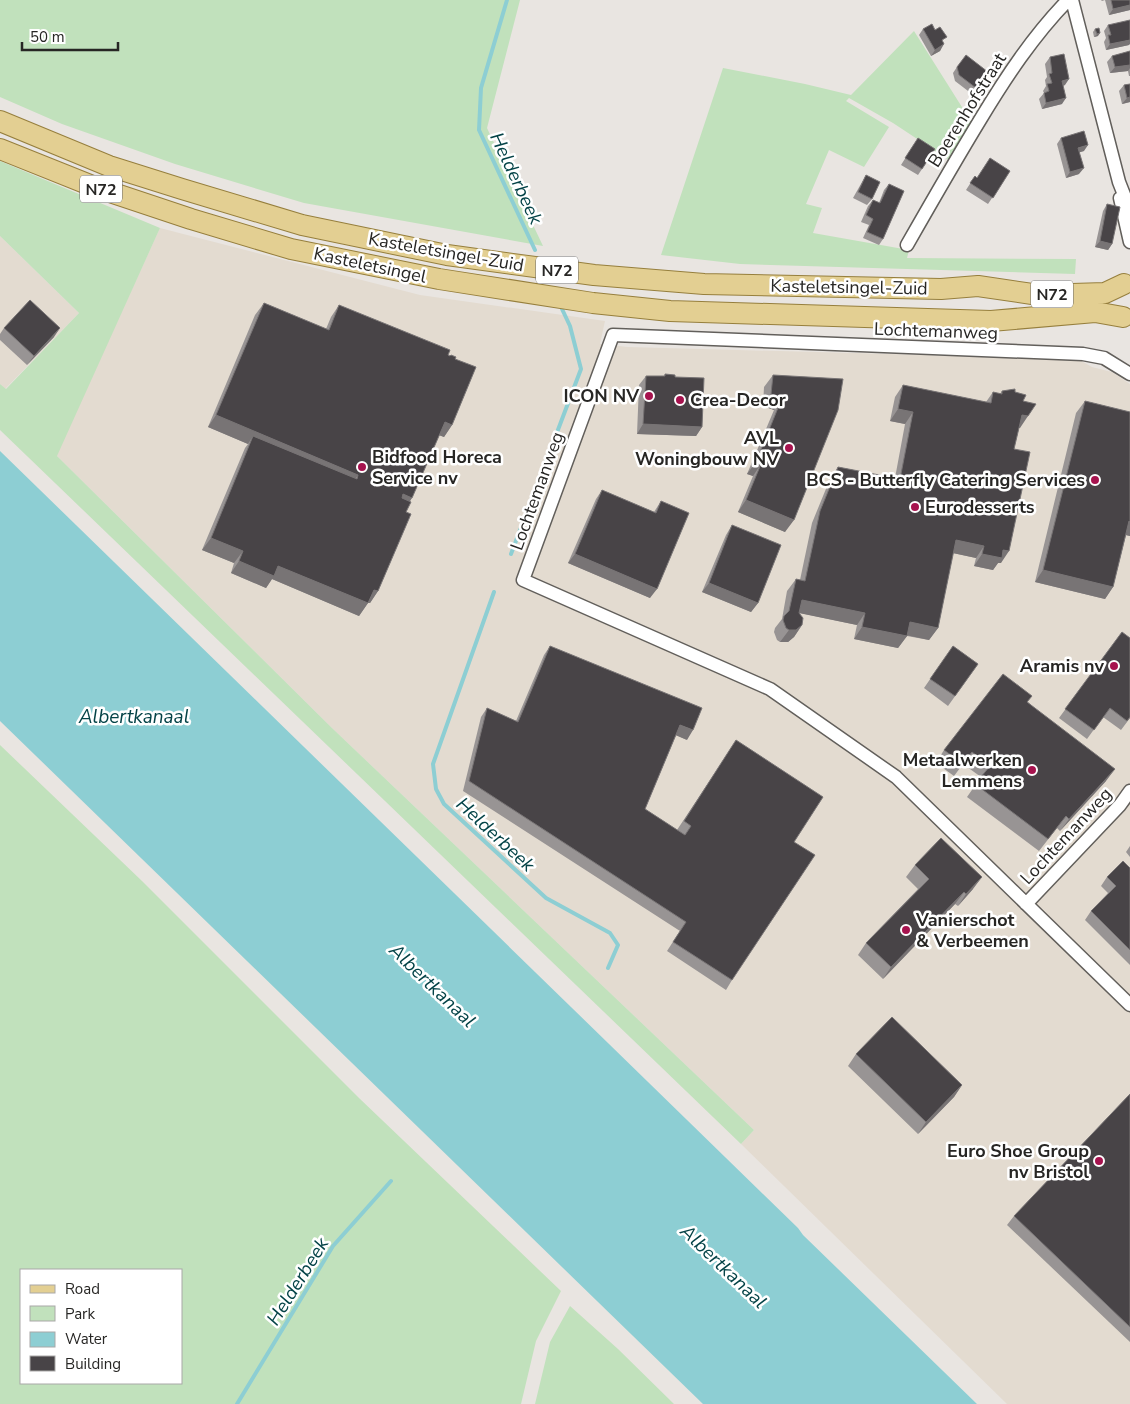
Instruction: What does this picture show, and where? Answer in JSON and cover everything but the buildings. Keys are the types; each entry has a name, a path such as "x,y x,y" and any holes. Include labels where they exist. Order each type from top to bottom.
{"main road":[{"name":"Kasteletsingel-Zuid","path":"0,121 109,166 302,225 447,255 594,275 695,283 940,290 978,286 1039,295 1105,293 1127,280"},
{"name":"Kasteletsingel","path":"0,149 96,187 204,223 291,248 439,279 539,294"},
{"name":"N72","path":"1126,321 1119,296 1127,280"},
{"name":"Kasteletsingel-Zuid","path":"539,294 593,303 670,311 991,321 1094,312 1126,321"}],"street":[{"name":"Boerenhofstraat","path":"907,245 959,154 1014,65 1054,14 1068,0"},
{"path":"1072,0 1119,182 1130,210"},
{"path":"1119,182 1120,202 1130,242"},
{"name":"Lochtemanweg","path":"1130,374 1104,358 1083,354 612,335 523,580 770,689 896,777 1130,1005"},
{"name":"Lochtemanweg","path":"1026,904 1120,805 1130,791"}],"shaded area":[{"path":"160,228 420,295 605,321 600,344 628,347 1078,359 1092,367 1112,372 1130,384 1130,1404 1007,1404 741,1144 754,1130 332,728 56,455"},
{"path":"0,236 79,313 5,389 0,384"}],"green space":[{"path":"0,0 520,0 487,128 543,246 304,203 175,164 62,124 0,97"},
{"path":"914,31 972,123 949,160 893,123 849,98 846,101 889,127 864,167 829,150 806,204 822,208 813,233 909,250 907,258 1076,259 1075,274 740,264 661,255 723,68 851,95"},
{"path":"0,161 160,228 57,456 332,728 754,1130 741,1144 0,430 0,384 6,389 79,313 0,236"},
{"path":"0,745 142,881 359,1098 561,1291 536,1341 521,1404 0,1404"},
{"path":"570,1306 618,1349 674,1404 535,1404 550,1342"}],"water":[{"name":"Albertkanaal","path":"0,451 977,1404 703,1404 0,721"}],"waterway":[{"name":"Helderbeek","path":"507,0 481,88 479,130 535,250"},
{"name":"Helderbeek","path":"511,554 581,369 570,326 562,309"},
{"name":"Helderbeek","path":"494,592 433,764 436,789 444,804 546,898 610,933 618,945 608,968"},
{"name":"Helderbeek","path":"237,1404 333,1246 391,1181"}],"place":[{"name":"ICON NV","path":"649,396"},
{"name":"Crea-Decor","path":"680,400"},
{"name":"AVL Woningbouw NV","path":"789,448"},
{"name":"Bidfood Horeca Service nv","path":"362,467"},
{"name":"BCS - Butterfly Catering Services","path":"1095,480"},
{"name":"Eurodesserts","path":"915,507"},
{"name":"Aramis nv","path":"1114,666"},
{"name":"Metaalwerken Lemmens","path":"1032,770"},
{"name":"Vanierschot & Verbeemen","path":"906,930"},
{"name":"Euro Shoe Group nv Bristol","path":"1099,1161"}]}
